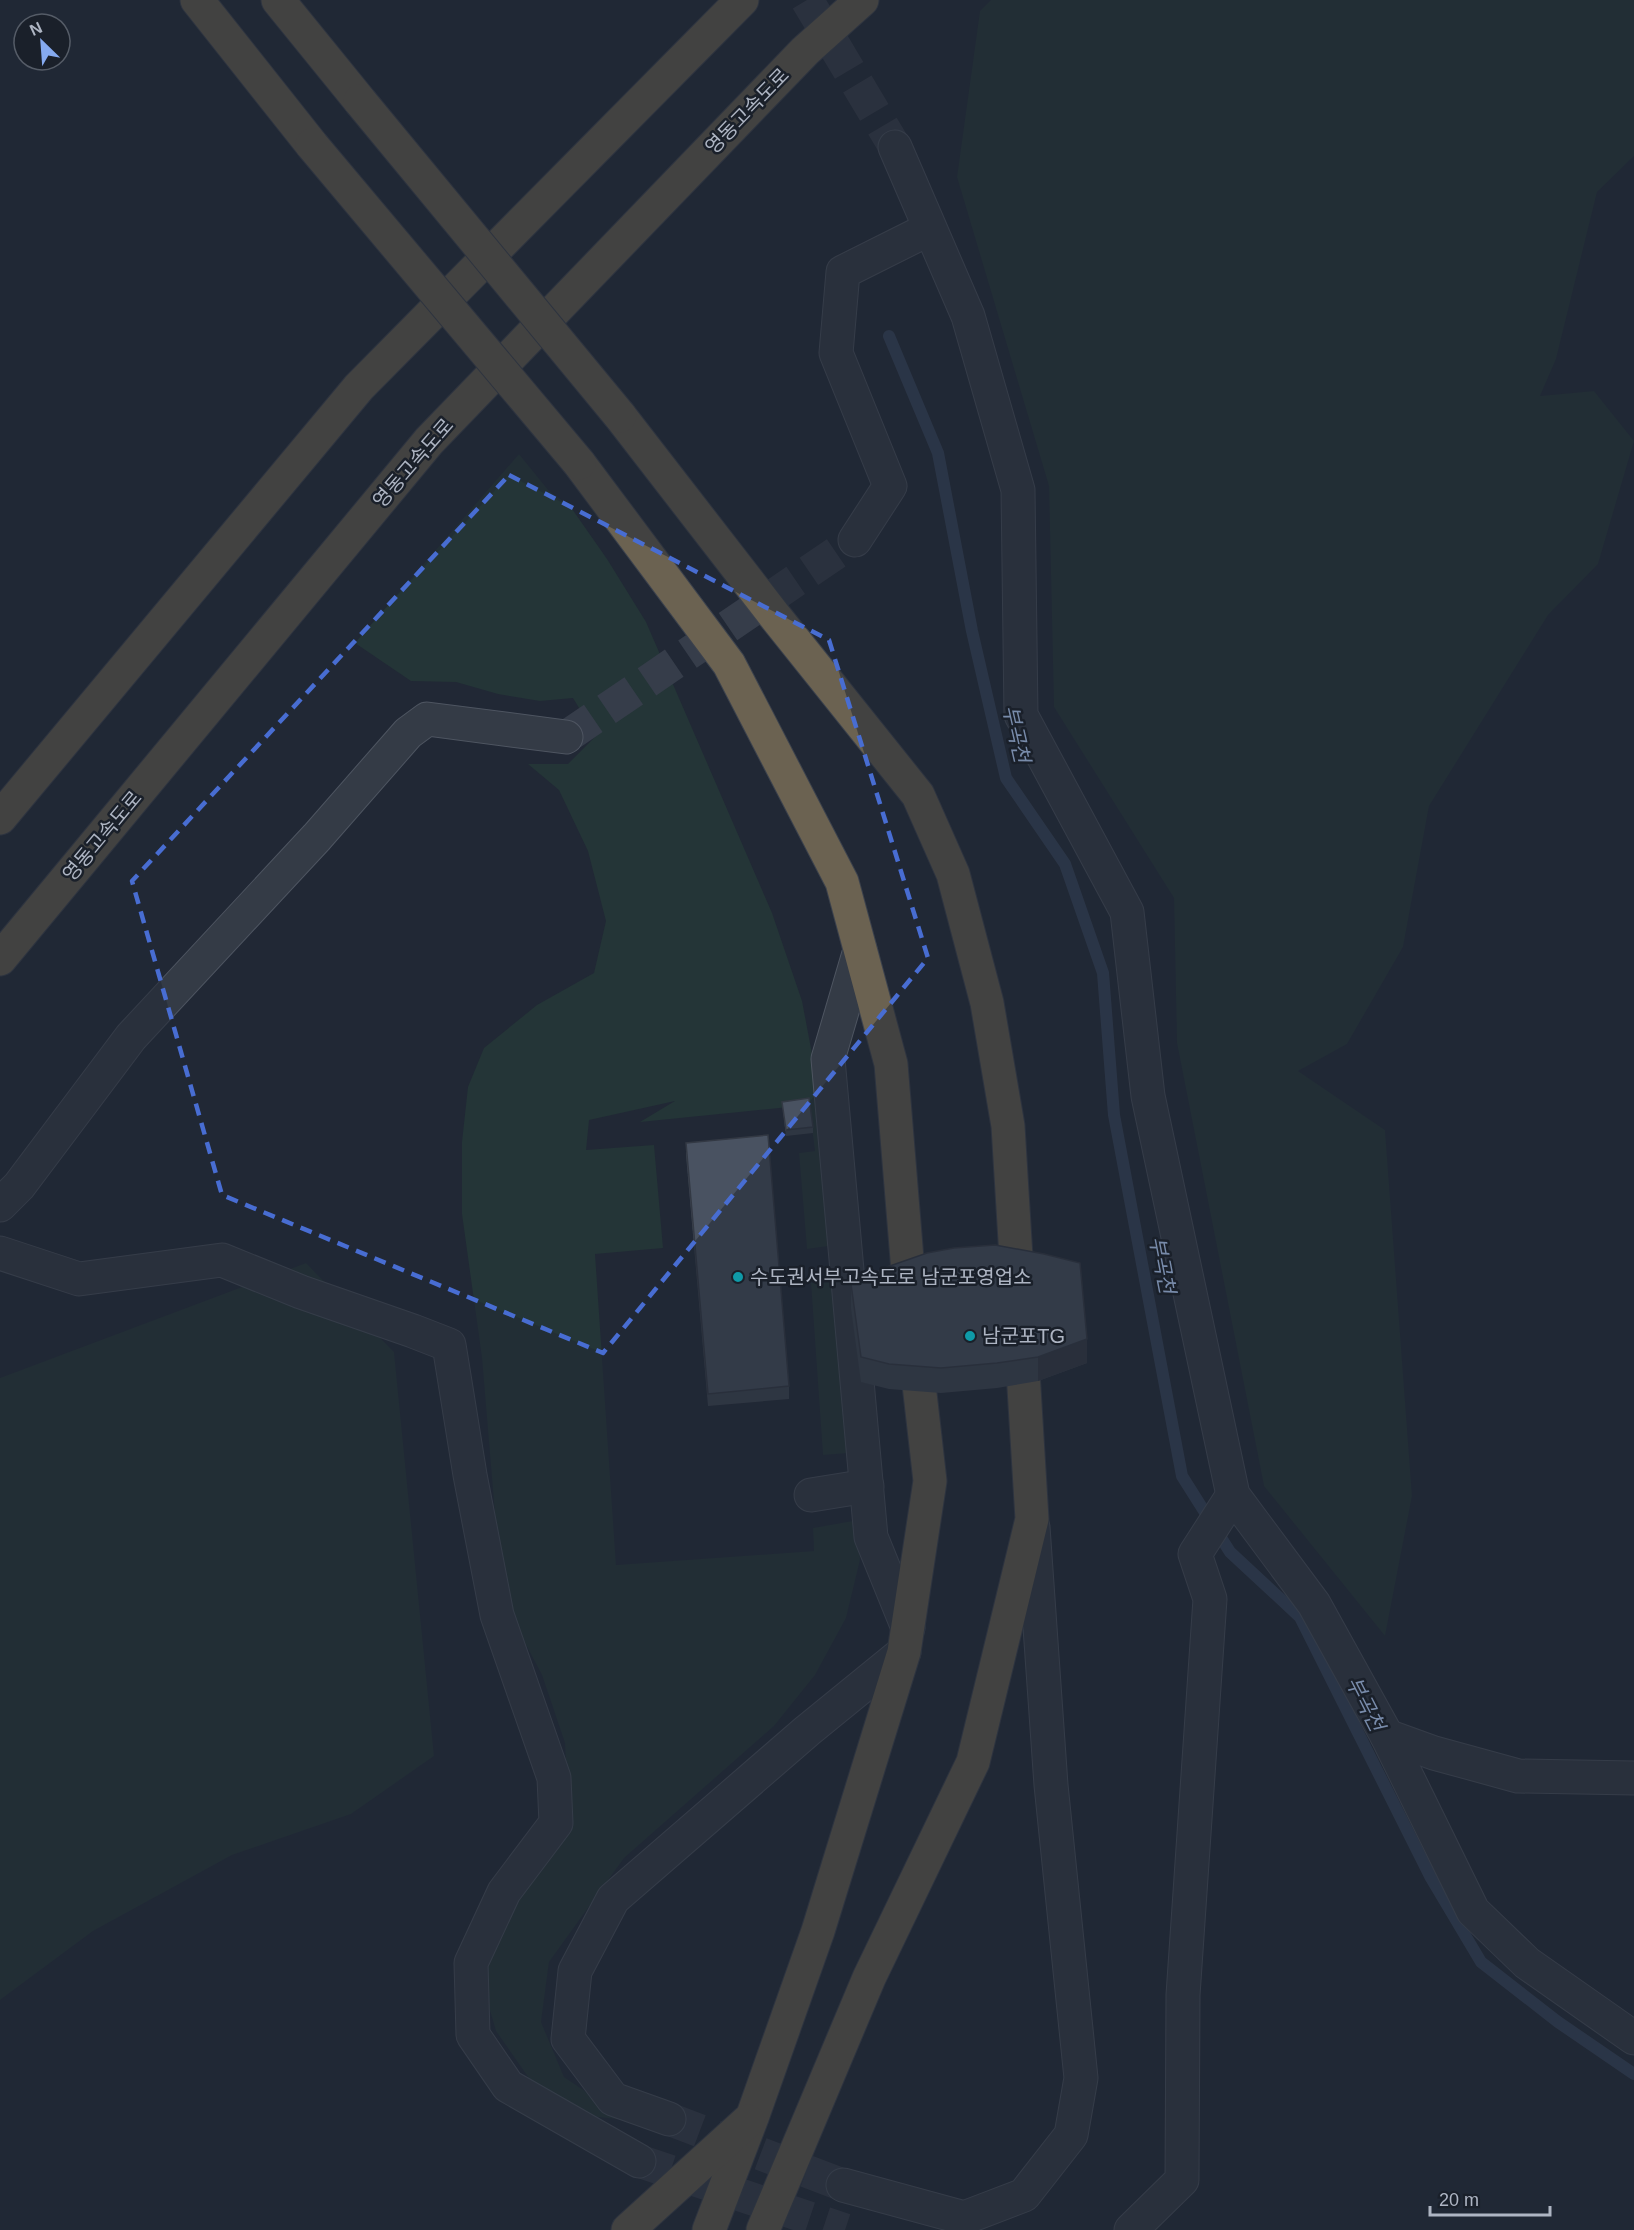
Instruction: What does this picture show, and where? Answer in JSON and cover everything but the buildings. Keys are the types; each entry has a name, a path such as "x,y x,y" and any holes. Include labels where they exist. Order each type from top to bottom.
{"highway":[{"path":"197,0 312,145 579,463 729,664 842,882 891,1064 914,1332 930,1481 906,1640 818,1932 753,2115 709,2230"},
{"path":"278,0 620,416 774,615 918,795 953,874 987,1003 1008,1126 1032,1519 973,1762 869,1978 763,2230"},
{"path":"0,818 359,387 742,0"},
{"name":"영동고속도로","path":"0,959 429,441 805,51 862,0"},
{"path":"628,2230 753,2115"},
{"path":"789,2230 805,2132"}],"street":[{"path":"895,147 968,316 1018,490 1021,715 1127,912 1148,1096 1233,1495 1314,1604 1387,1736 1473,1911 1527,1963 1634,2038"},
{"path":"855,540 890,486 836,353 843,272 929,229"},
{"path":"0,1205 19,1186 131,1037 316,837 408,733 427,719 566,737"},
{"path":"669,2119 613,2099 568,2039 575,1971 613,1899 807,1731 906,1640 871,1537 828,1059 861,950"},
{"path":"0,1253 79,1279 222,1260 301,1292 413,1330 449,1345 470,1476 497,1615 554,1778 556,1823 504,1892 471,1962 473,2035 508,2086 639,2161"},
{"path":"811,1495 867,1486"},
{"path":"1131,2230 1182,2180 1183,1995 1210,1599 1195,1554 1233,1495"},
{"path":"843,2185 964,2218 1024,2195 1071,2135 1081,2078 1052,1785 1032,1519"},
{"path":"1387,1736 1434,1753 1518,1776 1634,1778"}],"highlighted area":[{"path":"509,475 829,640 928,958 603,1353 222,1195 132,881"}],"shaded area":[{"path":"991,0 1634,0 1634,156 1597,192 1556,359 1540,396 1594,391 1634,441 1598,564 1548,615 1429,806 1403,947 1347,1044 1298,1071 1385,1130 1412,1496 1385,1636 1264,1486 1177,1043 1174,898 1054,707 1049,486 957,177 980,11"},
{"path":"519,454 549,491 570,506 607,559 646,622 772,913 802,1001 821,1101 829,1246 807,1249 799,1153 815,1151 809,1105 640,1122 675,1101 589,1120 586,1150 654,1145 663,1248 595,1254 616,1565 814,1551 813,1528 858,1520 860,1560 846,1618 815,1675 774,1726 624,1858 549,1962 541,2022 564,2077 628,2120 597,2117 533,2084 496,2031 481,1980 496,1930 568,1809 565,1743 542,1675 513,1620 496,1526 482,1358 462,1214 462,1142 468,1087 484,1048 537,1005 594,973 606,921 588,851 559,790 528,764 568,764 596,736 573,698 540,701 498,694 456,682 411,681 355,643"},
{"path":"306,1263 394,1352 434,1756 351,1814 232,1855 93,1931 0,2000 0,1378"},
{"path":"837,1282 850,1453 823,1455 811,1283"}],"waterway":[{"name":"부곡천","path":"889,336 938,453 972,631 1006,778 1065,864 1103,973 1114,1115 1182,1476 1230,1552 1300,1617 1431,1878 1481,1962 1558,2022 1634,2074"}],"tunnel":[{"path":"807,0 895,147"},
{"path":"566,737 855,540"},
{"path":"669,2119 843,2185"},
{"path":"639,2161 845,2230"}],"place":[{"name":"수도권서부고속도로 남군포영업소","path":"738,1277"},
{"name":"남군포TG","path":"970,1336"}]}
